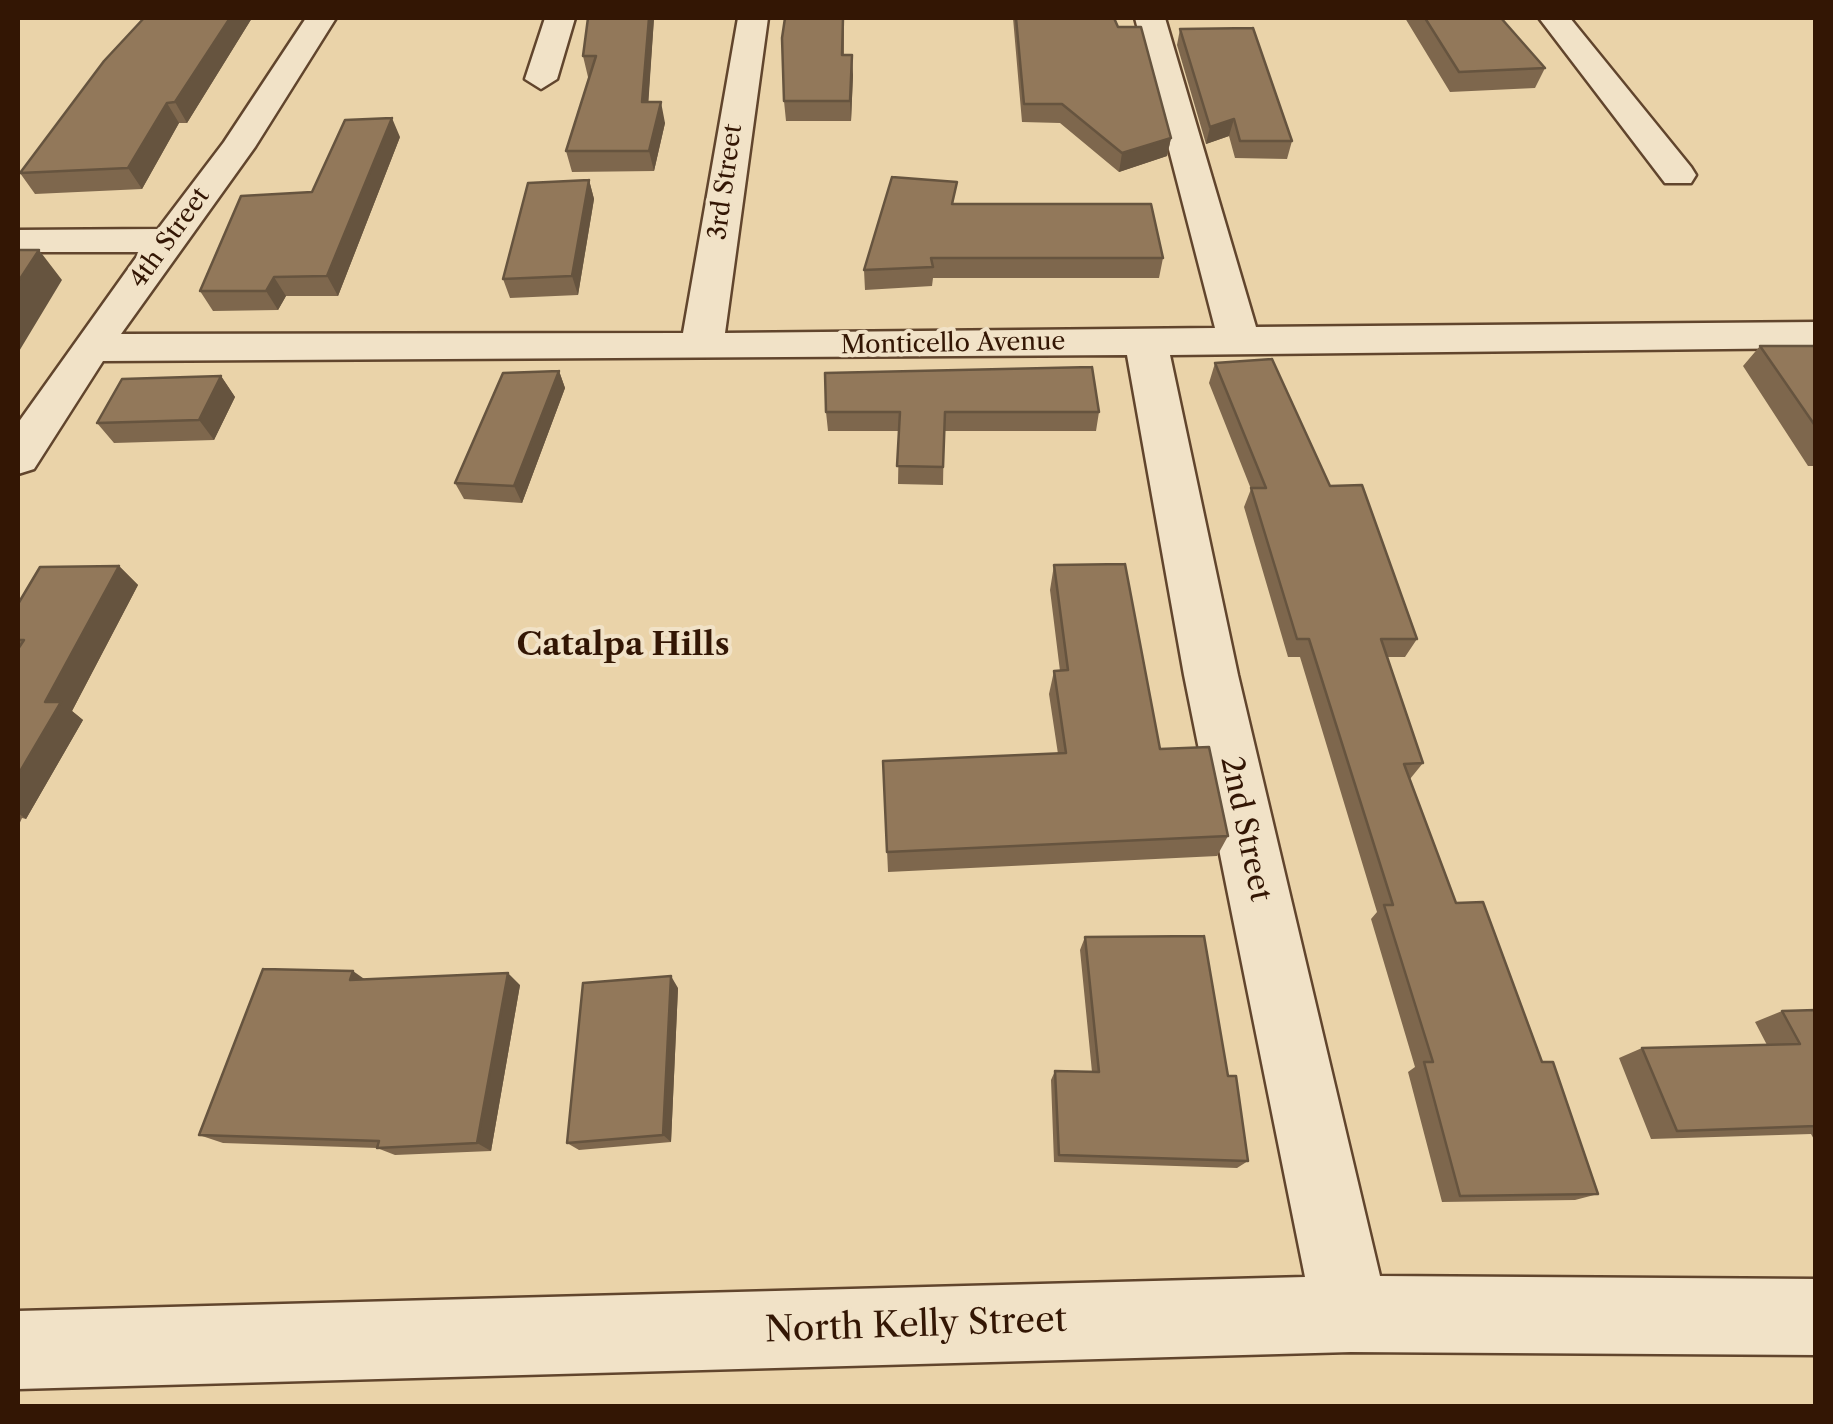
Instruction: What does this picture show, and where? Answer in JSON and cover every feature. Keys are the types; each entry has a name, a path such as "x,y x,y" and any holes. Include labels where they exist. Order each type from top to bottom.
{"street":[{"name":"4th Street","path":"18,458 90,347 238,147 321,18"},
{"path":"541,79 560,18"},
{"name":"3rd Street","path":"702,346 753,18"},
{"path":"1150,18 1239,341"},
{"path":"1554,18 1669,164"},
{"path":"18,241 169,240"},
{"name":"Monticello Avenue","path":"90,347 702,346 1816,334"},
{"name":"2nd Street","path":"1146,342 1211,676 1351,1314"},
{"name":"North Kelly Street","path":"18,1350 1351,1314 1816,1317"}],"building":[{"path":"144,18 230,18 175,102 167,103 128,168 20,173 104,61"},
{"path":"588,18 649,18 642,102 661,102 649,151 566,151 596,56 583,56"},
{"path":"785,18 843,18 842,55 852,55 850,101 784,101"},
{"path":"1016,18 1114,18 1118,27 1141,27 1171,138 1122,153 1062,104 1024,104"},
{"path":"1425,18 1501,18 1545,68 1459,72"},
{"path":"1253,28 1292,141 1240,141 1234,119 1210,127 1180,29"},
{"path":"392,118 327,276 274,277 266,291 200,291 241,196 312,192 345,120"},
{"path":"892,177 957,182 952,204 1151,204 1163,258 931,258 933,267 864,270"},
{"path":"589,180 572,276 503,279 528,183"},
{"path":"18,250 39,250 18,282"},
{"path":"1760,346 1816,346 1816,427"},
{"path":"1272,359 1330,486 1362,485 1417,639 1381,639 1423,763 1404,764 1456,903 1483,902 1542,1062 1553,1062 1598,1194 1460,1196 1424,1062 1433,1062 1384,905 1393,905 1309,639 1297,639 1251,488 1266,488 1215,363"},
{"path":"1092,367 1099,412 945,412 943,467 897,466 900,412 826,412 825,373"},
{"path":"559,371 514,486 455,483 503,373"},
{"path":"221,376 199,420 97,423 122,379"},
{"path":"1125,564 1160,749 1209,747 1228,836 887,852 883,761 1066,753 1054,671 1068,670 1054,565"},
{"path":"119,566 45,702 61,702 18,775 18,649 24,640 18,640 18,604 40,567"},
{"path":"1204,936 1228,1076 1236,1076 1248,1161 1059,1155 1055,1071 1099,1072 1085,937"},
{"path":"263,969 353,971 350,980 508,973 477,1143 377,1148 379,1141 199,1135"},
{"path":"671,976 663,1135 567,1143 583,983"},
{"path":"1816,1010 1816,1126 1677,1131 1642,1048 1800,1044 1782,1011"}],"district":[{"name":"Catalpa Hills","path":"623,646"}]}
